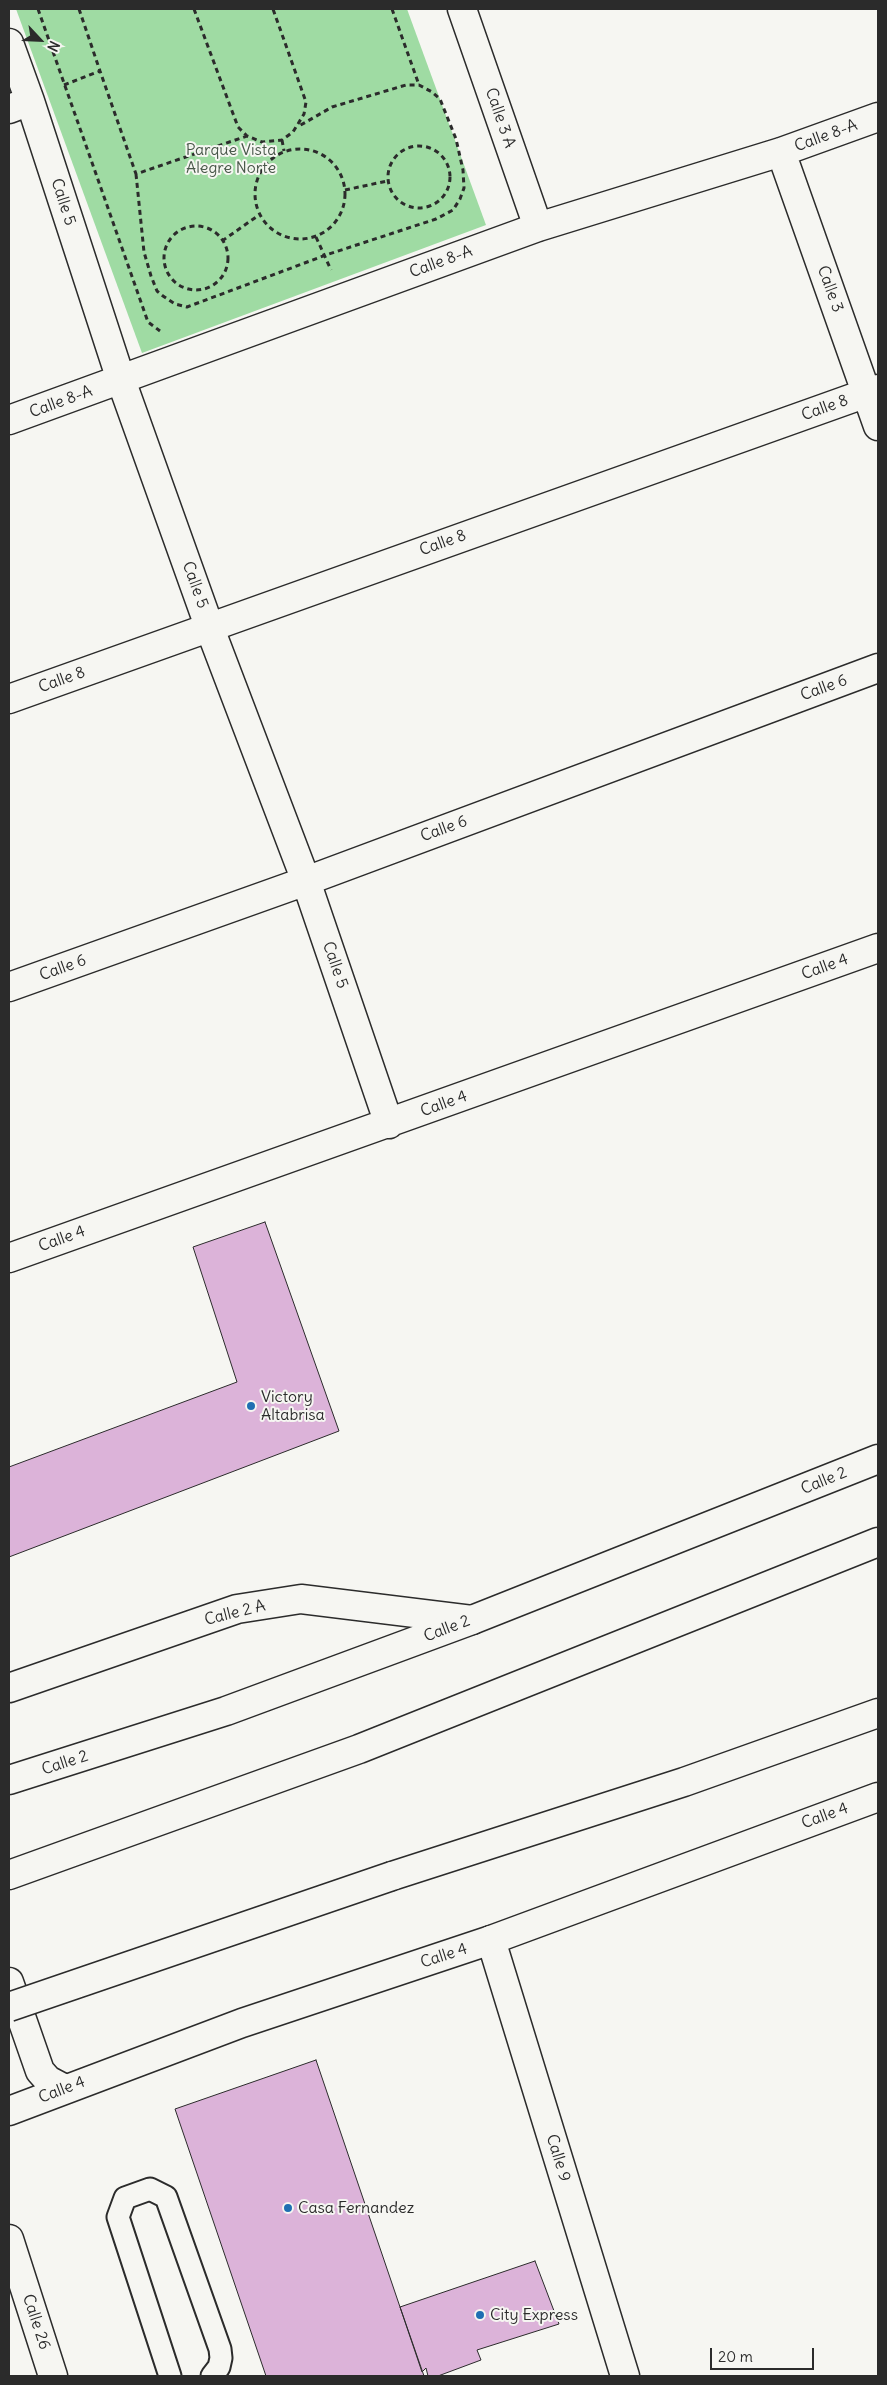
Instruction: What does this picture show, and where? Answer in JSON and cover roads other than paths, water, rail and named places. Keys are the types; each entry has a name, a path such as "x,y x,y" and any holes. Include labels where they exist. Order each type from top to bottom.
{"main road":[{"name":"Calle 3 A","path":"462,9 538,227"},
{"name":"Calle 5","path":"9,44 19,105 121,380 209,626 306,880 389,1124"},
{"name":"Calle 8-A","path":"9,420 538,227 781,152 878,117"},
{"name":"Calle 3","path":"781,152 872,391 878,426"},
{"name":"Calle 8","path":"9,699 209,626 872,391"},
{"name":"Calle 6","path":"9,987 306,880 878,668"},
{"name":"Calle 4","path":"9,1258 878,948"},
{"name":"Calle 2","path":"9,1780 226,1712 472,1620 878,1459"},
{"path":"9,1875 359,1749 878,1542"},
{"name":"Calle 2 A","path":"9,1688 237,1609 301,1599 472,1620"},
{"path":"9,2006 392,1876 684,1782 878,1713"},
{"name":"Calle 4","path":"9,2111 242,2023 491,1940 878,1796"},
{"name":"Calle 9","path":"491,1940 625,2376"},
{"path":"9,1982 40,2071 48,2080 65,2089"},
{"name":"Calle 26","path":"9,2239 53,2376"}],"lane":[{"path":"170,2376 118,2216 125,2198 150,2189 166,2197 220,2349 219,2367 212,2376"}],"place":[{"name":"Victory Altabrisa","path":"251,1406"},
{"name":"Casa Fernandez","path":"288,2208"},
{"name":"City Express","path":"480,2315"}],"park label":[{"name":"Parque Vista Alegre Norte","path":"231,159"}]}
